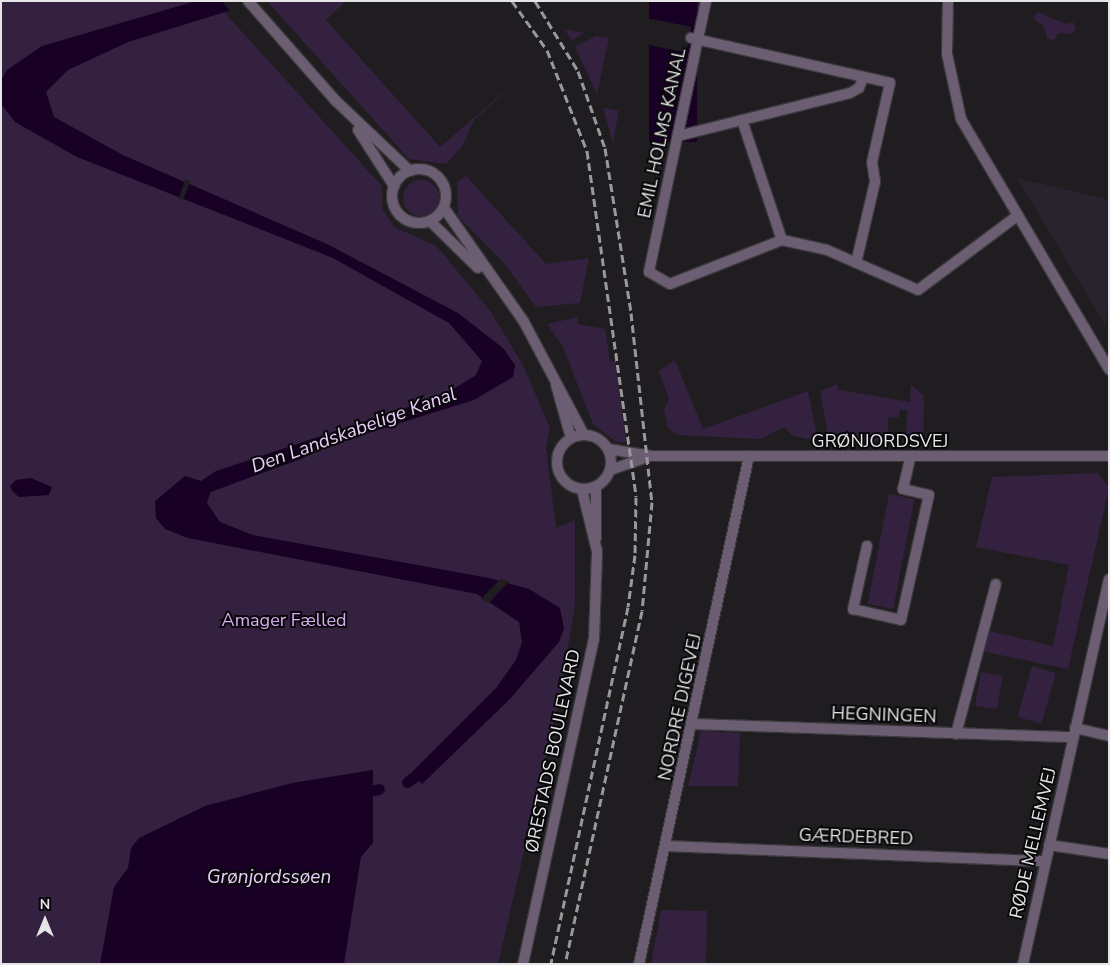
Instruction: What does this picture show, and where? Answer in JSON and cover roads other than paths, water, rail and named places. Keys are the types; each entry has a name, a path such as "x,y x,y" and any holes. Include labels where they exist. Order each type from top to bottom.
{"street":[{"path":"248,1 336,101 390,174 398,212 412,222 430,221 444,208 446,192 439,178 426,170 410,171 394,186"},
{"name":"EMIL HOLMS KANAL","path":"706,1 702,20 694,40 678,136 649,272 670,284 782,240"},
{"path":"948,1 947,54 961,119 1109,369"},
{"path":"694,40 890,83 872,162 875,182 856,263"},
{"path":"678,136 850,93 859,88 863,78"},
{"path":"336,101 410,171"},
{"path":"742,120 782,240 827,250 918,290 1017,216"},
{"path":"444,208 494,282 524,322 555,377 584,435"},
{"path":"430,221 494,282"},
{"path":"555,377 571,438"},
{"path":"584,435 598,439 608,449 610,470 596,487 582,490 566,483 557,468 558,454 571,438 584,435"},
{"name":"GRØNJORDSVEJ","path":"608,449 651,456 910,458 1109,456"},
{"name":"GRØNJORDSVEJ","path":"610,470 651,456"},
{"name":"NORDRE DIGEVEJ","path":"639,964 694,724 749,456"},
{"path":"866,546 853,609 901,620 929,495 903,489 910,458"},
{"name":"ØRESTADS BOULEVARD","path":"523,964 594,639 596,487"},
{"name":"ØRESTADS BOULEVARD","path":"582,490 596,542"},
{"name":"RØDE MELLEMVEJ","path":"1023,964 1044,861 1109,580"},
{"path":"956,734 996,584"},
{"name":"HEGNINGEN","path":"694,724 956,734 1074,733"},
{"path":"1074,733 1109,736"},
{"path":"1049,845 1109,854"},
{"name":"GÆRDEBRED","path":"666,846 1044,861"}],"water":[{"path":"196,1 261,1 128,42 68,70 46,92 54,117 123,155 327,244 458,313 503,348 515,365 513,377 474,400 228,477 211,491 207,503 220,522 253,535 489,578 529,589 560,608 564,628 559,642 509,700 422,784 412,772 496,688 516,660 522,642 519,622 477,594 188,538 165,529 156,518 155,501 185,476 201,481 216,471 444,395 476,375 482,361 449,323 333,258 77,157 15,122 1,104 1,80 7,70 42,46"},
{"path":"649,1 697,1 697,142 649,142"},
{"path":"31,478 52,487 49,495 19,497 13,492 10,486 16,480"},
{"name":"Grønjordssøen","path":"373,770 373,843 361,857 344,964 100,964 114,887 128,868 131,848 139,838 205,806 292,783"}],"waterway":[{"name":"Den Landskabelige Kanal","path":"209,486 299,453"},
{"name":"Den Landskabelige Kanal","path":"407,782 426,768"},
{"name":"Den Landskabelige Kanal","path":"375,790 379,789"}],"railway":[{"path":"512,1 547,50 587,151 636,497 635,555 628,607 551,964"},
{"path":"535,1 578,71 605,148 631,313 652,502 642,611 565,964"}],"park label":[{"name":"Amager Fælled","path":"284,620"}]}
